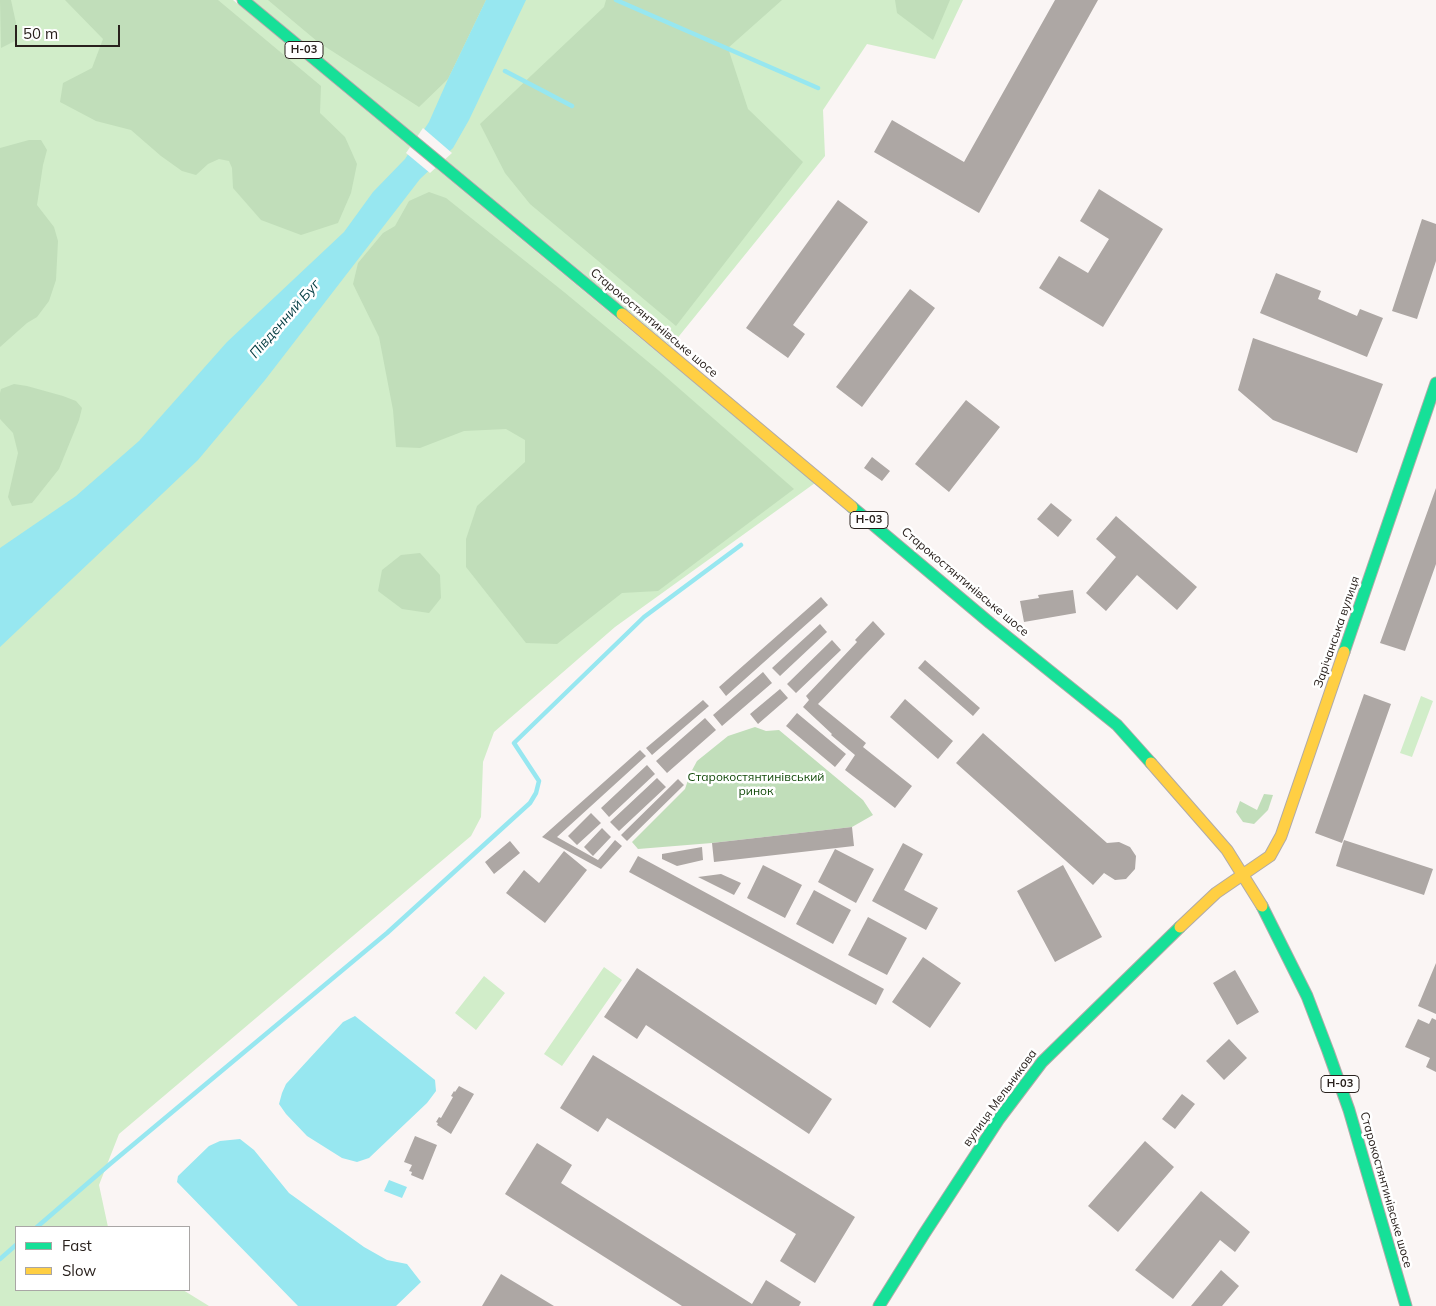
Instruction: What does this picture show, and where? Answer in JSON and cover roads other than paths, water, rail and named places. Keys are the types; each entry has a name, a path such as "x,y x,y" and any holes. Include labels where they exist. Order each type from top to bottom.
{"main road":[{"name":"Старокостянтинівське шосе","path":"243,0 776,442 990,623 1117,725 1227,850 1262,907 1306,996 1328,1051 1349,1110 1406,1306"},
{"name":"Зарічанська вулиця","path":"1243,875 1270,856 1281,836 1436,383"},
{"name":"вулиця Мельникова","path":"879,1306 994,1126 1042,1062 1216,893 1243,875"}],"water":[{"name":"Південний Буг","path":"486,0 526,0 469,120 453,148 420,179 265,380 198,460 0,647 0,548 76,496 139,441 227,342 344,232 373,192 405,159 429,122"},
{"path":"355,1016 435,1080 436,1091 427,1103 369,1158 357,1162 342,1158 307,1136 279,1104 286,1084 343,1022"},
{"path":"240,1139 254,1150 289,1193 364,1247 387,1260 407,1264 421,1282 396,1306 298,1306 177,1182 178,1176 209,1146 220,1141"},
{"path":"389,1180 407,1187 402,1198 384,1191"}],"waterway":[{"path":"616,0 818,88"},
{"path":"505,71 572,106"},
{"path":"38,1226 387,933 530,803 536,793 539,781 514,743 644,617 741,545"},
{"path":"0,1259 15,1246"}],"park label":[{"name":"Старокостянтинівський ринок","path":"756,784"}]}
